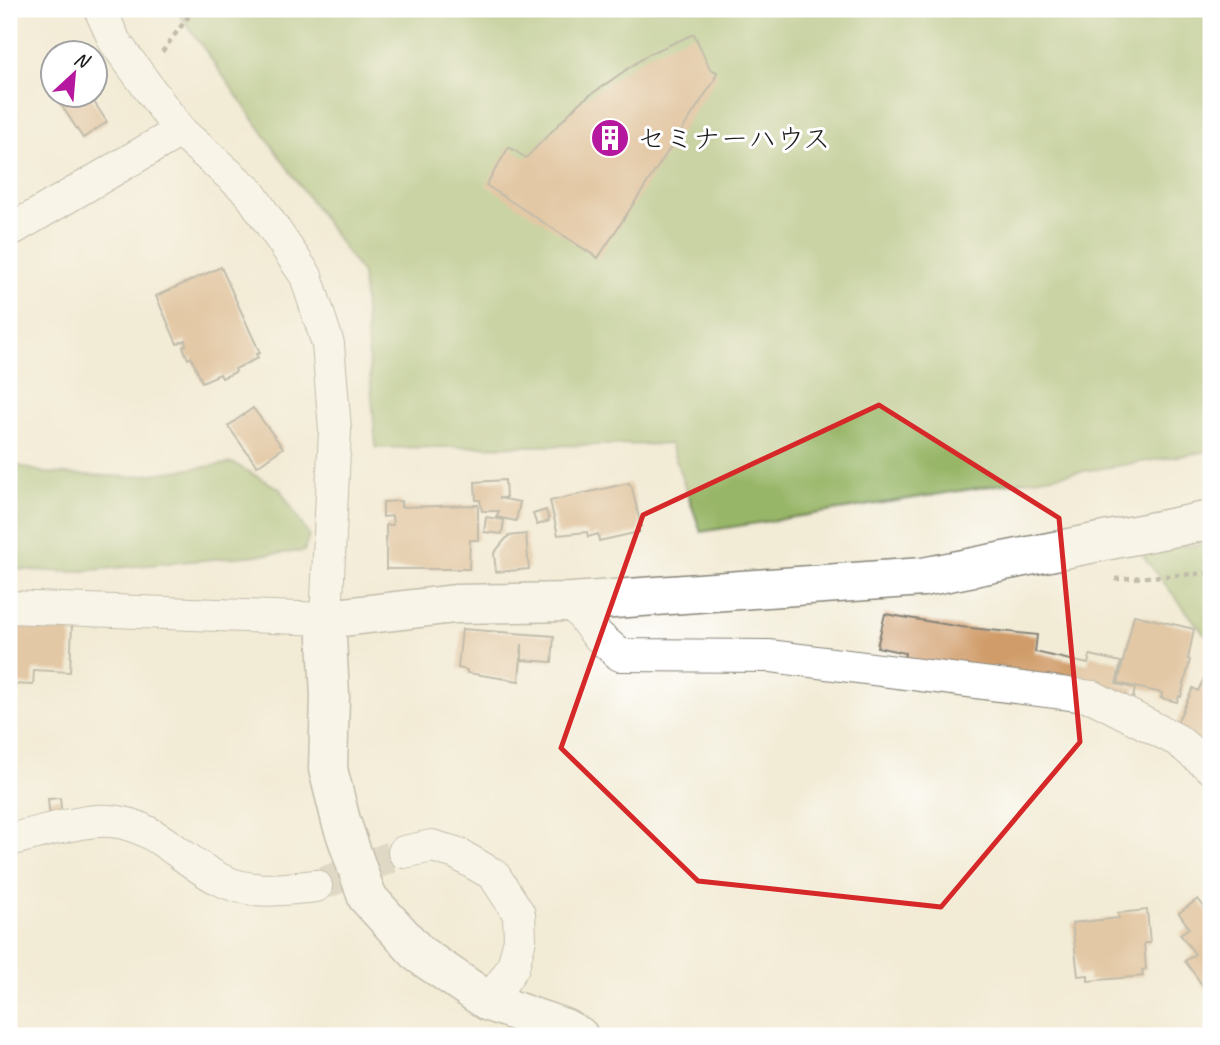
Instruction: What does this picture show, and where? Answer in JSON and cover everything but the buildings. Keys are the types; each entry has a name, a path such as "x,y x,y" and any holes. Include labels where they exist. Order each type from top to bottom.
{"street":[{"path":"100,9 116,42 180,131 249,192 306,276 328,344 335,430 326,619 330,696 328,769 341,821 368,897 419,954 489,1002 564,1028 579,1036"},
{"path":"9,231 180,131"},
{"path":"9,607 326,619 456,604 572,602 923,577 1211,520"},
{"path":"572,602 597,635 620,655 770,656 1093,697 1177,740 1211,768"},
{"path":"9,840 68,826 108,821 144,830 222,880 262,891 316,886"},
{"path":"404,852 432,846 456,853 494,875 519,914 520,939 513,967 489,1002"}],"path":[{"path":"143,78 194,9"}],"highlighted area":[{"path":"879,405 1059,518 1080,742 941,907 698,881 561,748 643,515"}],"green space":[{"path":"176,9 1211,9 1211,451 701,532 670,444 376,448 362,274"},
{"path":"9,463 45,473 130,477 233,463 280,489 309,536 304,551 71,572 9,569"},
{"path":"1211,544 1211,639 1204,634 1137,548"}],"tunnel":[{"path":"316,886 404,852"}],"place":[{"name":"セミナーハウス","path":"610,138"}]}
